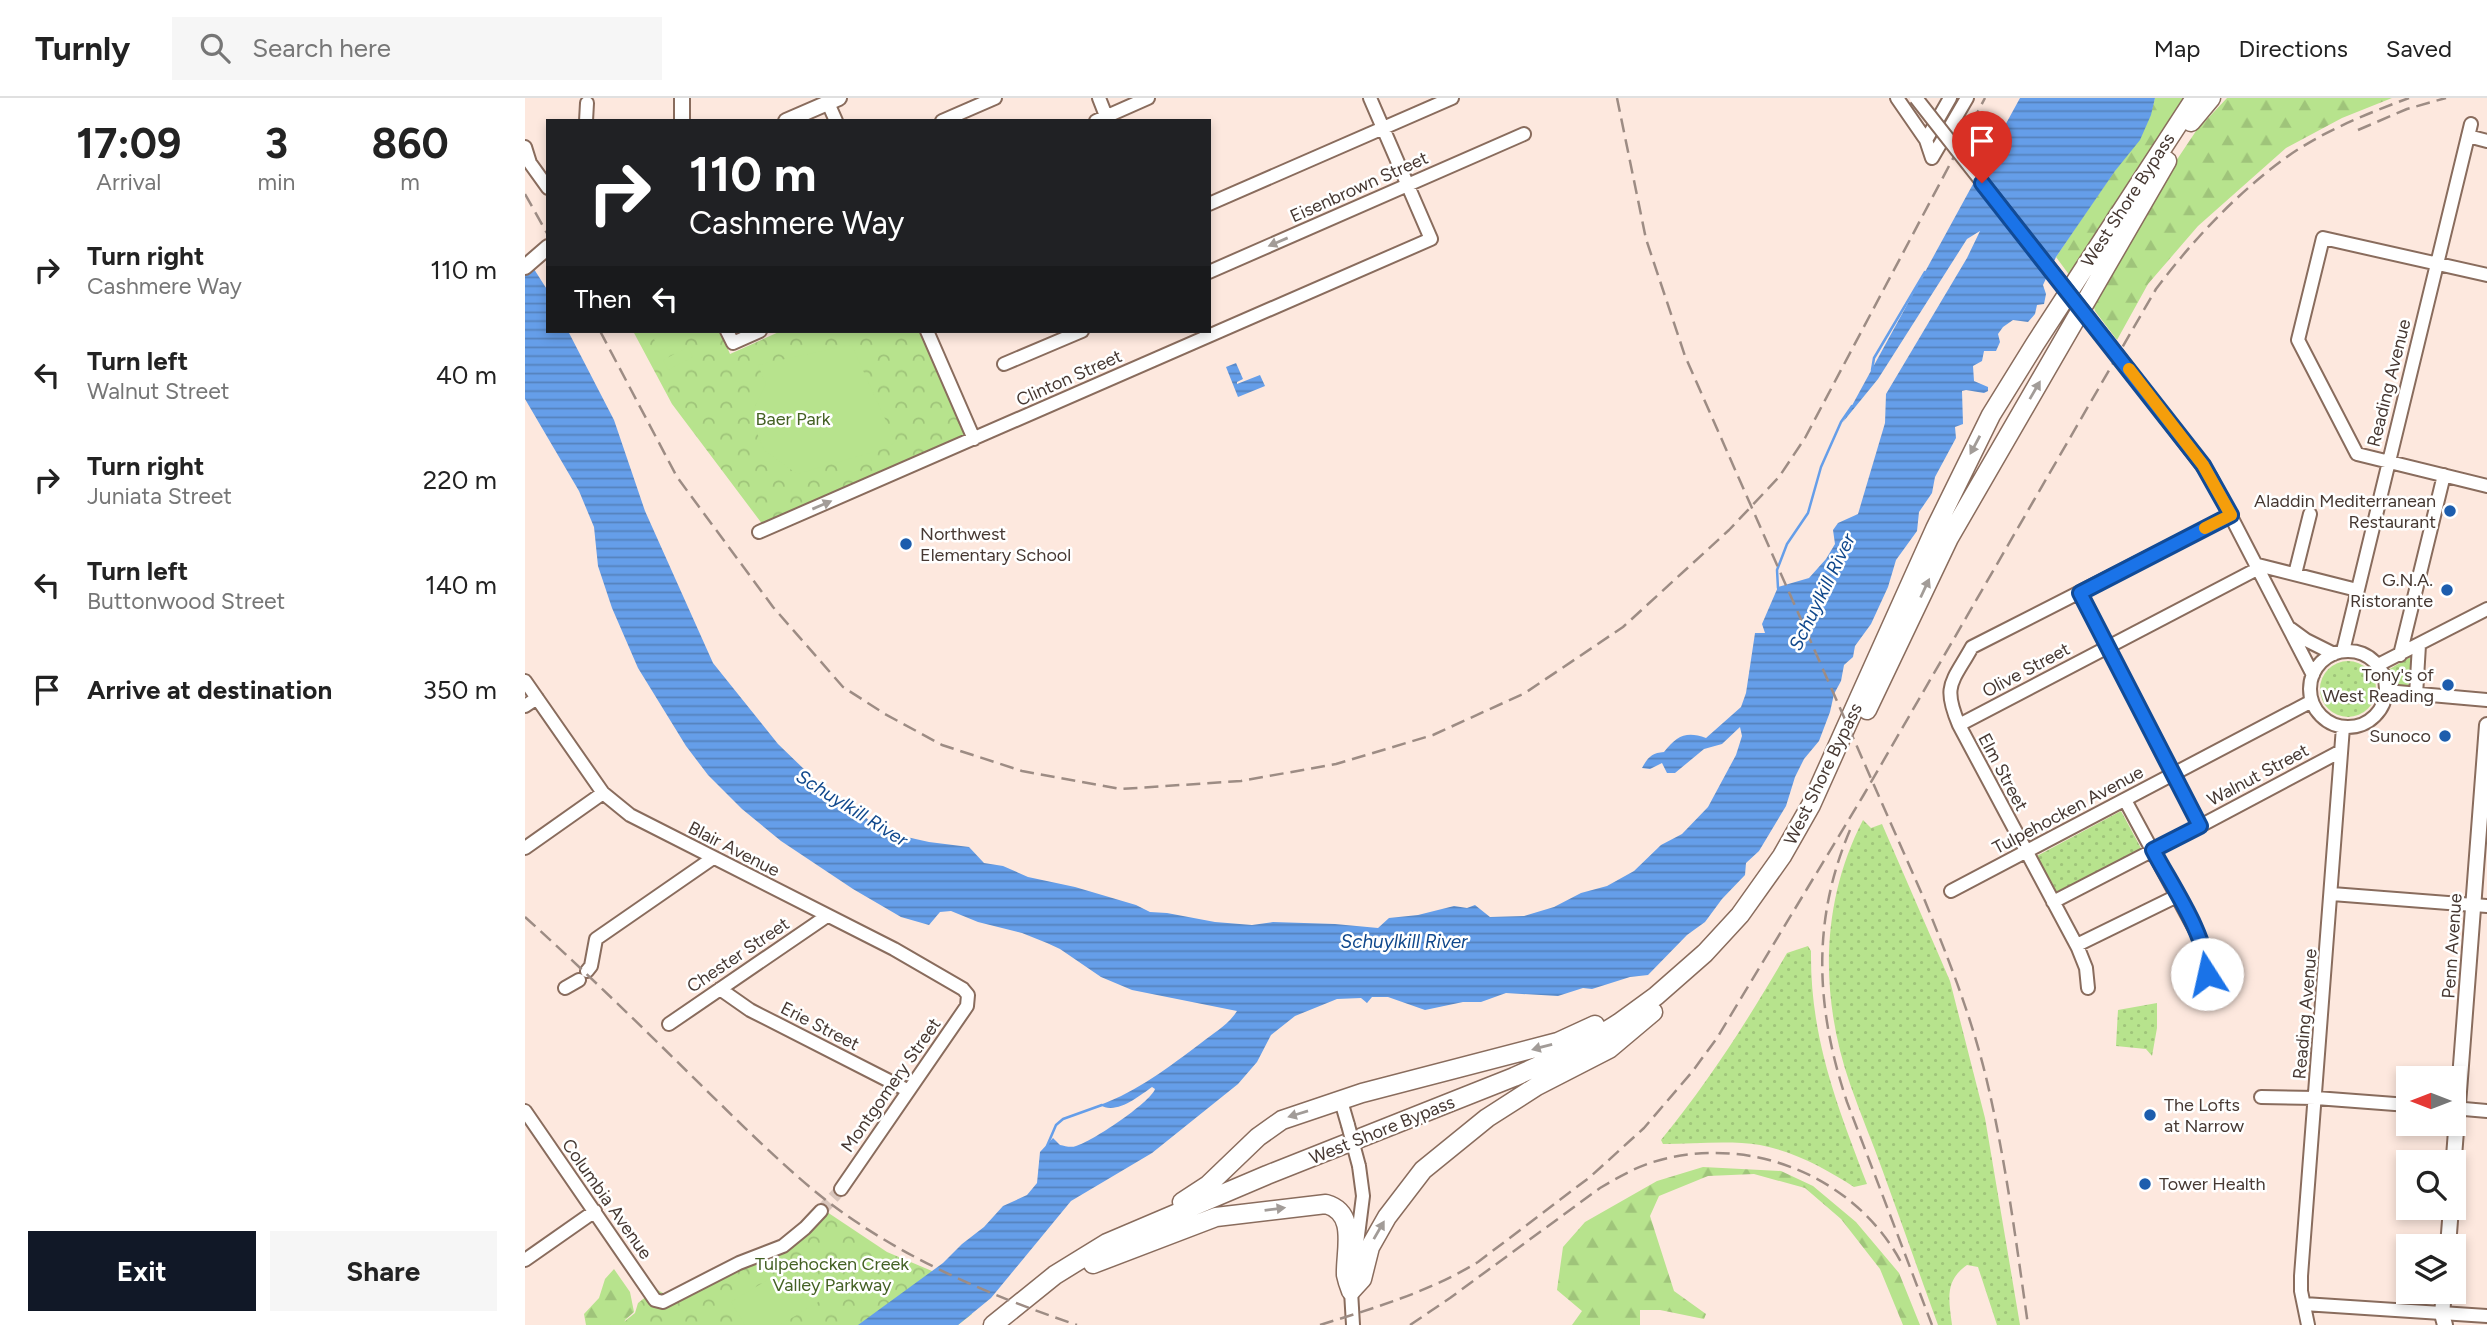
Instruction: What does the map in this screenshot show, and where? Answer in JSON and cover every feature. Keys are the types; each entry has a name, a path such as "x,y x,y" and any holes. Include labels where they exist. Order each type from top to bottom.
{"highway":[{"name":"West Shore Bypass","path":"993,1325 1059,1272 1107,1243 1157,1220 1514,1077 1582,1046 1656,996 1705,953 1740,915 1782,856 1811,805 1941,516 1991,415 2195,98"},
{"name":"West Shore Bypass","path":"1008,1325 1063,1281 1118,1250 1577,1060 1653,1012 1695,976 1747,922 1791,862 1826,797 1948,538 2167,160 2192,121 2211,98"},
{"path":"1059,1272 1106,1236 1192,1197 1273,1125 1293,1115 1362,1093 1576,1035 1643,996 1740,915"},
{"path":"1093,1264 1216,1217 1327,1204 1339,1211 1346,1224 1346,1276 1351,1291 1362,1279 1370,1247 1387,1217 1423,1170 1487,1118 1537,1086 1609,1049 1653,1012"}],"main road":[{"path":"682,98 682,119"},
{"path":"791,119 834,100"},
{"path":"525,267 546,249"},
{"name":"Penn Avenue","path":"2461,1066 2480,905 2487,725"}],"street":[{"path":"947,119 995,98"},
{"path":"1099,98 1104,119 1148,98"},
{"path":"1370,98 1407,185"},
{"path":"1211,203 1452,98"},
{"path":"1897,98 1926,140 1932,158 1966,98"},
{"path":"1916,98 2203,465 2313,675 2310,692 2312,701 2327,721 2343,727 2360,725 2375,716 2381,709 2386,691 2385,679 2378,666 2361,653 2339,652 2306,640 2287,623"},
{"path":"1926,140 1950,98"},
{"path":"834,100 836,119"},
{"path":"586,119 587,103"},
{"name":"Reading Avenue","path":"2339,652 2357,590 2469,130 2487,141"},
{"name":"Eisenbrown Street","path":"1211,271 1524,134"},
{"path":"525,147 530,163 546,185"},
{"name":"Clinton Street","path":"1211,331 1431,239 1407,185"},
{"path":"2487,275 2323,238 2298,340 2357,454 2487,485"},
{"path":"730,337 750,333"},
{"path":"928,333 974,439"},
{"path":"1004,364 1077,333"},
{"name":"Clinton Street","path":"759,532 974,439 1202,335"},
{"path":"2400,655 2444,475"},
{"path":"2295,574 2310,514"},
{"path":"2080,593 2231,515"},
{"path":"2258,566 2357,590"},
{"name":"Olive Street","path":"1959,726 2258,566"},
{"name":"Walnut Street","path":"2080,593 2200,826 2341,751"},
{"name":"Elm Street","path":"2080,593 1972,647 1949,689 1949,702 1959,726 2077,946 2086,968 2088,988"},
{"path":"2378,666 2487,609"},
{"path":"2416,695 2419,645"},
{"path":"2313,675 2339,652"},
{"name":"Blair Avenue","path":"525,681 603,793 630,815 894,949 963,989 969,1000"},
{"path":"2386,691 2487,700"},
{"path":"525,706 537,698"},
{"name":"Tulpehocken Avenue","path":"1951,891 2312,701"},
{"name":"Reading Avenue","path":"2308,1325 2301,1276 2343,727"},
{"path":"525,848 603,793"},
{"path":"2125,800 2199,937 2205,954 2206,990"},
{"path":"2053,902 2200,826"},
{"path":"565,988 591,966 596,939 713,858"},
{"path":"2332,894 2480,905"},
{"path":"2077,946 2177,896"},
{"name":"Chester Street","path":"669,1024 827,916"},
{"name":"Erie Street","path":"720,989 750,1010 908,1090"},
{"name":"Montgomery Street","path":"841,1189 969,1000"},
{"path":"2261,1097 2396,1104"},
{"path":"1341,1101 1359,1166 1362,1212 1351,1291 1353,1325"},
{"path":"2466,1109 2487,1111"},
{"name":"Columbia Avenue","path":"527,1119 595,1211 655,1300 663,1302 739,1263 783,1246 821,1211"},
{"path":"525,1260 595,1211"},
{"path":"2304,1304 2444,1319 2487,1316"}],"green space":[{"path":"2155,98 2186,98 2070,276 2056,257 2139,138"},
{"path":"2227,98 2392,98 2342,118 2286,148 2198,226 2148,284 2117,340 2095,311 2093,304 2154,194 2196,131"},
{"name":"Baer Park","path":"634,333 721,333 730,354 777,333 922,333 966,438 763,525 672,404"},
{"path":"667,333 684,333 686,338 660,351 654,339"},
{"path":"852,346 895,441 890,447 797,474 764,450 750,416 766,384 758,365"},
{"path":"688,347 693,357 668,370 663,360"},
{"path":"2414,655 2413,687 2391,684 2386,671"},
{"path":"2348,661 2359,663 2368,669 2374,678 2374,700 2368,709 2359,715 2348,717 2337,715 2328,709 2322,700 2320,689 2322,678 2328,669 2337,663"},
{"path":"2121,811 2142,850 2056,895 2035,857"},
{"path":"1863,820 1871,828 1882,824 1950,981 1985,1118 2020,1325 1997,1325 1978,1267 1967,1265 1951,1284 1949,1299 1952,1325 1938,1325 1850,1084 1833,1018 1829,950 1839,884"},
{"path":"1808,946 1811,951 1812,983 1820,1042 1836,1099 1867,1184 1854,1187 1809,1162 1760,1145 1724,1142 1663,1144 1661,1140 1728,1049 1787,953"},
{"path":"2157,1003 2157,1028 2152,1056 2146,1049 2116,1046 2118,1010"},
{"path":"1703,1167 1781,1171 1813,1186 1856,1222 1899,1273 1920,1325 1903,1325 1880,1269 1841,1219 1805,1188 1754,1174 1708,1176 1659,1196 1650,1216 1674,1291 1706,1314 1704,1319 1660,1310 1640,1310 1640,1325 1572,1325 1582,1311 1557,1290 1563,1247 1585,1222 1657,1181"},
{"name":"Tulpehocken Creek Valley Parkway","path":"827,1212 887,1252 932,1271 972,1314 958,1325 620,1325 635,1313 638,1303 656,1289 675,1300 729,1272 785,1250"},
{"path":"807,1256 830,1295 780,1325 745,1325 731,1302"},
{"path":"614,1269 630,1292 634,1312 625,1320 624,1325 586,1325 584,1314 599,1298 605,1279"}],"water":[{"name":"Schuylkill River","path":"2020,98 2155,98 2140,140 2115,171 2056,257 2043,285 2046,294 2044,304 2037,305 2035,314 2028,322 2013,320 2003,327 1998,334 2000,342 1996,351 1984,351 1982,361 1973,366 1974,381 1988,387 1988,391 1962,391 1963,424 1955,427 1956,438 1935,477 1932,493 1919,512 1917,531 1896,560 1888,587 1871,624 1855,646 1853,657 1844,665 1841,681 1819,741 1804,759 1786,806 1759,851 1746,863 1745,875 1705,922 1687,935 1648,975 1630,977 1592,989 1583,988 1558,996 1506,993 1481,1002 1463,1002 1425,1010 1388,997 1372,997 1367,1003 1361,998 1337,999 1295,1016 1271,1035 1257,1062 1238,1084 1152,1153 1071,1201 991,1298 958,1325 858,1325 943,1263 984,1227 1003,1206 1027,1195 1037,1183 1040,1152 1053,1138 1060,1145 1074,1147 1119,1121 1143,1103 1155,1089 1152,1087 1120,1106 1106,1108 1100,1105 1140,1086 1165,1069 1221,1028 1237,1011 1132,990 1101,977 1047,943 951,911 940,912 929,925 901,917 781,841 742,809 708,775 686,746 638,668 612,608 598,566 594,527 579,491 525,399 525,255 546,288 546,333 569,333 614,420 645,511 713,663 778,744 837,801 893,834 969,847 984,863 1003,866 1028,877 1075,887 1136,905 1150,912 1215,922 1252,925 1273,922 1335,924 1378,928 1389,918 1418,915 1454,906 1467,908 1475,905 1490,917 1524,916 1554,907 1581,893 1607,886 1634,871 1661,845 1682,834 1708,807 1736,755 1742,736 1740,727 1722,744 1704,749 1675,773 1667,773 1662,763 1650,769 1642,768 1651,756 1664,752 1678,738 1693,735 1706,738 1741,707 1746,693 1755,633 1765,633 1762,624 1778,587 1809,578 1835,544 1833,530 1838,523 1858,514 1885,423 1886,394 1967,258 1980,231 1967,239 1878,379 1843,422"},
{"path":"1236,363 1243,379 1237,384 1260,375 1265,386 1238,397 1226,367"}],"waterway":[{"path":"1872,370 1874,358 1925,272"},
{"path":"1778,588 1777,570 1787,544 1808,513 1821,467 1841,422 1852,406"},
{"path":"1047,1146 1056,1125 1063,1119 1102,1105"}],"tunnel":[{"path":"821,1211 841,1189"}],"railway":[{"path":"1617,98 1646,239 1685,356 1925,901 1965,1007 1985,1073 1998,1135 2028,1325"},
{"path":"601,333 677,477 773,607 843,687 942,745 1022,771 1121,789 1241,781 1336,764 1433,735 1525,693 1623,627 1729,530 1779,477 1805,438 1985,98"},
{"path":"1320,1325 1421,1291 1478,1262 1590,1177 1644,1128 1717,1038 1863,796 2156,289 2215,219 2284,159 2328,132 2409,98"},
{"path":"2358,130 2407,109 2446,98"},
{"path":"525,194 546,231"},
{"path":"1850,830 1837,864 1824,932 1822,966 1829,1033 1847,1102 1932,1325"},
{"path":"525,917 762,1144 822,1197 912,1256 1010,1301 1077,1325"},
{"path":"1410,1325 1600,1188 1646,1164 1689,1154 1725,1153 1760,1158 1795,1168 1827,1184 1856,1206 1881,1232 1901,1262"}],"slow traffic":[{"path":"2129,369 2203,465 2231,515 2205,528"}],"place":[{"name":"Aladdin Mediterranean Restaurant","path":"2450,511"},
{"name":"Northwest Elementary School","path":"906,544"},
{"name":"G.N.A. Ristorante","path":"2447,590"},
{"name":"Tony's of West Reading","path":"2448,685"},
{"name":"Sunoco","path":"2445,736"},
{"name":"The Lofts at Narrow","path":"2150,1115"},
{"name":"Tower Health","path":"2145,1184"}],"route":[{"path":"1982,183 2203,465 2231,515 2080,593 2200,826 2153,850 2199,937 2207,963 2207,974"}]}
